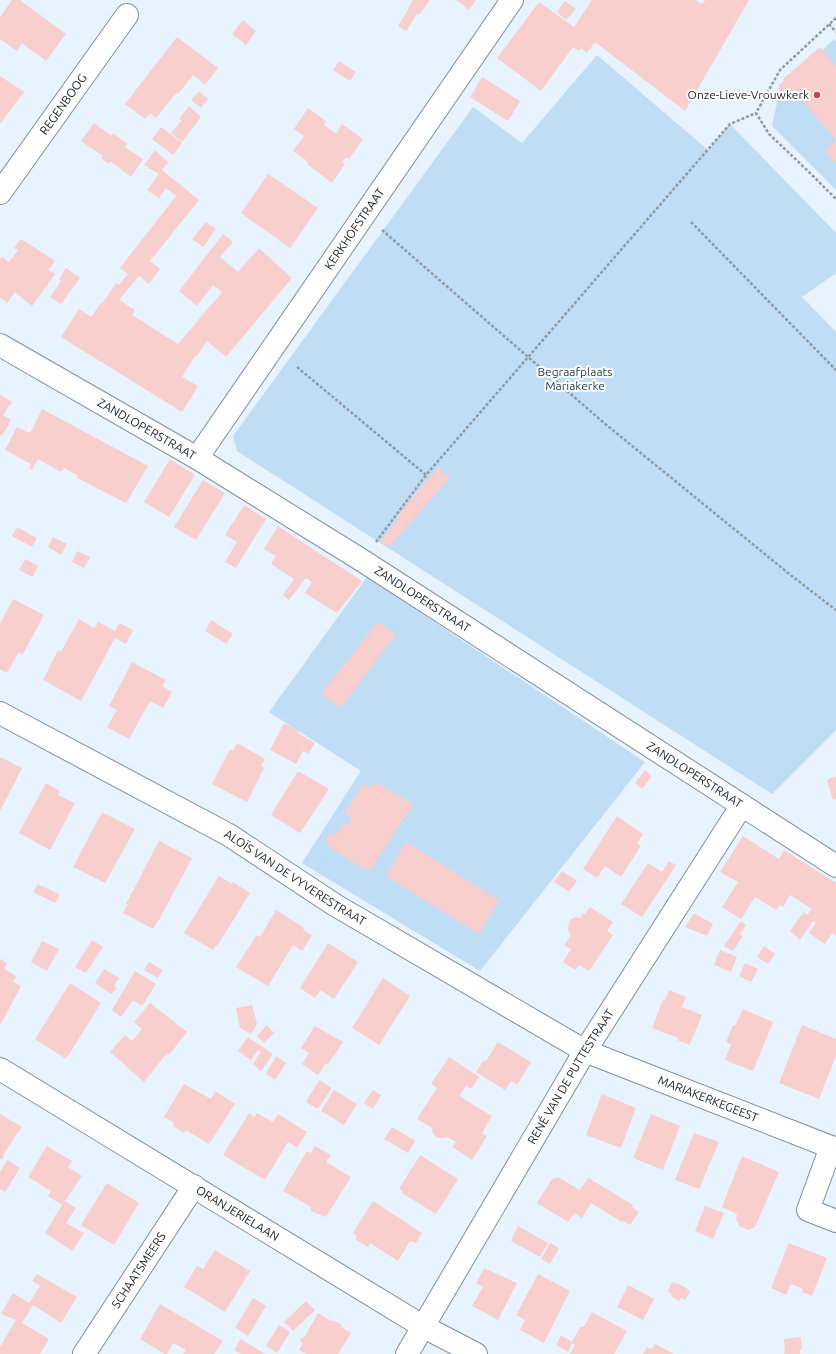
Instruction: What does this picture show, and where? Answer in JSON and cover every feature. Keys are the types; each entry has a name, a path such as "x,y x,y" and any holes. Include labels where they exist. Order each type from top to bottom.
{"street":[{"name":"KERKHOFSTRAAT","path":"197,458 366,215 512,0"},
{"name":"REGENBOOG","path":"0,193 127,15"},
{"name":"ZANDLOPERSTRAAT","path":"0,345 197,458 363,561 836,866"},
{"name":"ALOÏS VAN DE VYVERESTRAAT","path":"0,713 229,835 335,905 585,1051"},
{"name":"RENÉ VAN DE PUTTESTRAAT","path":"407,1354 585,1051 742,805"},
{"name":"MARIAKERKEGEEST","path":"585,1051 833,1148 808,1210 836,1221"},
{"name":"ORANJERIELAAN","path":"0,1069 424,1327 476,1354"},
{"name":"SCHAATSMEERS","path":"84,1354 194,1186"}],"path":[{"path":"363,561 426,475 730,124 756,113 780,70 836,18"},
{"path":"829,24 836,32"},
{"path":"756,113 769,134 836,199"},
{"path":"366,215 604,423 794,578 836,610"},
{"path":"691,222 836,370"},
{"path":"297,367 426,475"}],"green space":[{"path":"834,39 836,41 836,190 772,126 778,93"},
{"name":"Begraafplaats Mariakerke","path":"597,55 708,150 730,124 836,233 836,273 802,297 836,332 836,730 772,794 237,451 233,436 473,107 522,143"},
{"path":"367,577 645,762 480,971 302,863 361,771 269,712"}],"building":[{"path":"12,0 21,0 66,34 46,61 22,43 17,51 0,39 0,17"},
{"path":"413,0 430,0 419,15 417,14 406,31 398,26"},
{"path":"456,0 476,0 469,10"},
{"path":"592,0 696,0 702,4 705,0 749,0 685,111 595,42 587,53 581,48 579,51 573,47 541,91 497,58 539,2 574,27"},
{"path":"565,1 576,9 566,20 557,12"},
{"path":"243,20 256,31 246,45 232,34"},
{"path":"177,37 218,68 205,85 193,75 156,118 150,113 145,119 125,104"},
{"name":"Onze-Lieve-Vrouwkerk","path":"820,47 836,66 836,140 796,93 791,97 784,97 779,91 779,85 784,81 783,79"},
{"path":"339,61 356,72 350,81 333,70"},
{"path":"0,76 24,92 0,124"},
{"path":"482,77 520,101 508,121 470,97"},
{"path":"199,91 208,99 201,108 191,100"},
{"path":"189,106 201,117 182,142 171,133 182,120 179,119"},
{"path":"308,108 326,121 324,125 336,134 342,124 363,139 349,159 346,157 342,162 345,164 332,183 293,151 304,136 294,129"},
{"path":"94,123 112,136 113,133 127,144 125,147 143,159 131,177 110,161 109,164 101,158 103,156 81,141"},
{"path":"161,127 182,143 173,155 152,139"},
{"path":"836,141 836,164 825,150"},
{"path":"155,150 168,162 162,170 199,200 150,261 160,269 149,284 139,276 119,300 135,310 132,315 178,344 222,292 213,285 197,306 179,291 223,234 233,242 220,257 238,272 259,248 292,278 226,357 207,341 196,357 195,356 182,377 198,386 182,412 61,337 79,309 91,317 116,283 119,285 128,274 120,268 176,196 166,188 159,198 147,190 159,174 144,165"},
{"path":"268,174 318,208 290,248 241,213"},
{"path":"206,222 216,229 203,247 192,239"},
{"path":"21,239 55,261 48,270 55,274 32,306 15,292 7,303 0,297 0,260 2,257 9,262 18,250 14,248"},
{"path":"66,268 80,278 61,304 50,297 61,281 59,279"},
{"path":"0,395 12,402 3,415 11,420 2,436 0,435"},
{"path":"42,409 148,466 126,503 77,478 77,475 64,468 61,472 38,459 32,470 29,468 31,464 5,450 17,427 30,433"},
{"path":"170,459 195,475 169,517 144,502"},
{"path":"438,468 450,478 389,547 380,541 399,519 396,517"},
{"path":"203,480 225,493 196,540 174,527"},
{"path":"244,505 266,519 236,568 225,562 237,542 225,535"},
{"path":"278,526 362,581 337,613 305,593 312,582 306,578 289,600 283,595 294,579 271,564 276,556 264,549"},
{"path":"17,527 37,538 32,547 12,536"},
{"path":"53,537 67,544 61,555 48,547"},
{"path":"77,551 90,557 84,568 72,562"},
{"path":"25,559 38,566 33,577 19,570"},
{"path":"13,599 44,615 23,654 18,653 7,673 0,669 0,624"},
{"path":"79,619 94,628 98,622 115,631 119,623 133,630 126,644 115,638 81,701 43,680 58,650 61,652"},
{"path":"211,620 233,634 226,644 205,631"},
{"path":"378,622 396,635 340,708 321,694"},
{"path":"132,662 166,680 162,686 172,692 163,708 150,701 129,739 107,727 117,710 109,706"},
{"path":"284,723 299,731 298,733 315,743 308,754 303,751 296,764 270,750"},
{"path":"237,743 265,759 261,766 264,768 247,802 212,784 230,749 233,751"},
{"path":"0,757 22,768 0,811"},
{"path":"645,770 652,776 642,789 635,783"},
{"path":"298,771 329,789 300,833 271,815"},
{"path":"836,776 836,799 833,800 827,780"},
{"path":"375,782 413,804 369,872 332,849 333,847 325,842 330,833 335,836 344,822 348,825 352,818 344,814 364,783 371,788"},
{"path":"46,783 60,791 58,795 75,803 50,850 19,833"},
{"path":"102,812 135,829 105,883 73,867"},
{"path":"617,816 643,834 637,844 641,846 621,877 605,866 597,878 583,869"},
{"path":"743,836 779,859 784,850 836,883 836,936 832,933 825,944 809,933 816,923 813,921 800,940 790,931 804,912 807,915 812,909 790,895 783,907 780,905 776,910 755,897 741,919 722,907 738,882 720,872"},
{"path":"159,841 192,858 153,929 123,913 128,904 126,904"},
{"path":"406,842 499,900 479,934 386,876"},
{"path":"669,861 676,865 642,917 621,904 648,863 662,872"},
{"path":"562,871 577,881 569,892 554,882"},
{"path":"219,876 232,884 233,882 250,893 213,950 184,933"},
{"path":"38,884 60,895 55,903 33,892"},
{"path":"590,907 613,922 607,931 613,935 589,971 579,965 575,970 563,962 571,949 564,946 571,935 568,926 570,920 575,917 580,918"},
{"path":"276,910 312,935 302,951 293,945 268,986 236,967 257,935 260,937"},
{"path":"694,913 713,924 707,936 685,927"},
{"path":"741,921 746,925 740,934 743,936 733,951 724,946"},
{"path":"92,940 103,947 86,973 75,967"},
{"path":"42,941 59,949 47,971 31,962"},
{"path":"328,943 358,962 334,999 320,990 315,998 300,988"},
{"path":"764,946 775,954 768,964 757,957"},
{"path":"720,950 737,957 731,972 714,965"},
{"path":"0,959 7,963 4,969 16,976 13,982 21,986 1,1024 0,1023"},
{"path":"149,962 163,970 158,978 144,970"},
{"path":"745,963 758,969 751,982 739,976"},
{"path":"104,969 119,978 114,986 117,988 111,994 95,983"},
{"path":"135,971 156,984 142,1006 133,1000 121,1017 112,1010"},
{"path":"383,978 410,996 379,1045 352,1028"},
{"path":"70,983 101,1003 66,1059 35,1039"},
{"path":"669,990 686,997 682,1007 702,1015 690,1045 677,1040 678,1038 652,1028 663,1000 665,1000"},
{"path":"150,1003 187,1032 169,1055 167,1053 144,1082 110,1052 125,1035 132,1041 142,1029 134,1022"},
{"path":"252,1005 257,1024 251,1034 240,1028 236,1008"},
{"path":"743,1009 773,1022 753,1071 725,1060 731,1044 726,1042 733,1025 735,1026"},
{"path":"267,1025 274,1033 264,1043 257,1036"},
{"path":"802,1025 836,1039 836,1055 819,1099 779,1083"},
{"path":"315,1026 343,1042 328,1064 326,1063 318,1075 302,1064 309,1053 301,1048"},
{"path":"248,1037 273,1054 261,1071 253,1064 261,1052 258,1050 251,1060 238,1051"},
{"path":"498,1042 531,1062 517,1085 511,1081 505,1090 476,1072 484,1060 486,1061"},
{"path":"276,1056 286,1063 275,1080 266,1074"},
{"path":"449,1057 479,1077 471,1089 466,1086 459,1096 492,1116 482,1133 487,1136 472,1160 452,1147 456,1142 447,1137 438,1138 433,1134 432,1128 417,1119 437,1088 431,1084"},
{"path":"319,1080 332,1088 318,1109 306,1102"},
{"path":"184,1084 211,1099 215,1091 235,1104 209,1144 186,1130 184,1133 173,1126 174,1123 164,1117"},
{"path":"334,1090 357,1104 344,1125 321,1111"},
{"path":"373,1090 381,1095 373,1109 364,1103"},
{"path":"602,1094 636,1108 621,1148 586,1135"},
{"path":"249,1113 254,1117 257,1113 273,1122 278,1114 307,1132 297,1148 288,1142 265,1180 223,1155"},
{"path":"0,1114 22,1127 3,1155 2,1160 0,1158"},
{"path":"651,1114 680,1126 663,1170 633,1158"},
{"path":"392,1127 415,1141 408,1153 384,1139"},
{"path":"694,1133 719,1142 699,1189 675,1180"},
{"path":"47,1146 72,1161 68,1167 82,1176 65,1201 76,1208 66,1223 84,1233 72,1251 45,1233 62,1205 48,1196 51,1191 28,1177"},
{"path":"315,1146 331,1155 326,1162 351,1177 326,1217 311,1211 311,1207 283,1191 307,1151 311,1153"},
{"path":"420,1155 458,1179 436,1214 402,1193 403,1191 399,1189"},
{"path":"742,1156 779,1172 755,1227 749,1230 739,1226 736,1219 737,1214 722,1207"},
{"path":"7,1160 20,1168 5,1192 0,1189 0,1172"},
{"path":"558,1177 580,1190 588,1178 633,1205 632,1207 639,1212 630,1225 623,1221 622,1222 591,1203 582,1218 574,1213 568,1222 537,1203 552,1179"},
{"path":"107,1183 139,1203 114,1245 81,1225"},
{"path":"373,1201 422,1233 416,1243 410,1241 398,1261 370,1243 368,1247 355,1239 357,1236 353,1233"},
{"path":"705,1206 724,1213 713,1239 695,1231"},
{"path":"518,1226 548,1243 540,1257 511,1241"},
{"path":"550,1243 559,1248 550,1264 541,1259"},
{"path":"789,1243 827,1258 812,1296 802,1292 803,1289 791,1284 786,1295 771,1288"},
{"path":"215,1250 250,1271 225,1312 184,1287 197,1266 203,1269"},
{"path":"484,1268 517,1283 498,1320 472,1306 483,1287 476,1283"},
{"path":"37,1274 77,1297 61,1323 33,1305 22,1323 49,1339 40,1354 0,1354 0,1347 16,1320 1,1314 13,1293 29,1303 40,1286 32,1281"},
{"path":"538,1274 570,1291 544,1343 520,1330 525,1320 516,1315"},
{"path":"672,1282 688,1289 687,1290 690,1292 685,1300 681,1298 679,1301 670,1296 672,1294 668,1292"},
{"path":"628,1285 654,1299 643,1320 617,1307"},
{"path":"253,1298 266,1306 248,1336 235,1328"},
{"path":"306,1301 315,1310 293,1331 284,1322"},
{"path":"160,1304 223,1341 214,1354 183,1354 186,1350 173,1343 167,1354 165,1354 140,1339"},
{"path":"592,1312 627,1331 614,1354 570,1354 575,1345 572,1343 568,1352 556,1345 561,1335 572,1342 581,1326 584,1327"},
{"path":"318,1313 331,1321 333,1320 342,1325 341,1327 351,1333 338,1354 306,1354 299,1350 303,1343 300,1341 302,1337 304,1338"},
{"path":"279,1325 290,1332 277,1353 266,1346"},
{"path":"801,1337 802,1350 800,1350 800,1354 784,1354 784,1339"},
{"path":"241,1339 265,1354 241,1354 234,1350"},
{"path":"655,1344 674,1354 643,1354 647,1347 652,1349"}],"place":[{"name":"Onze-Lieve-Vrouwkerk","path":"817,95"}]}
